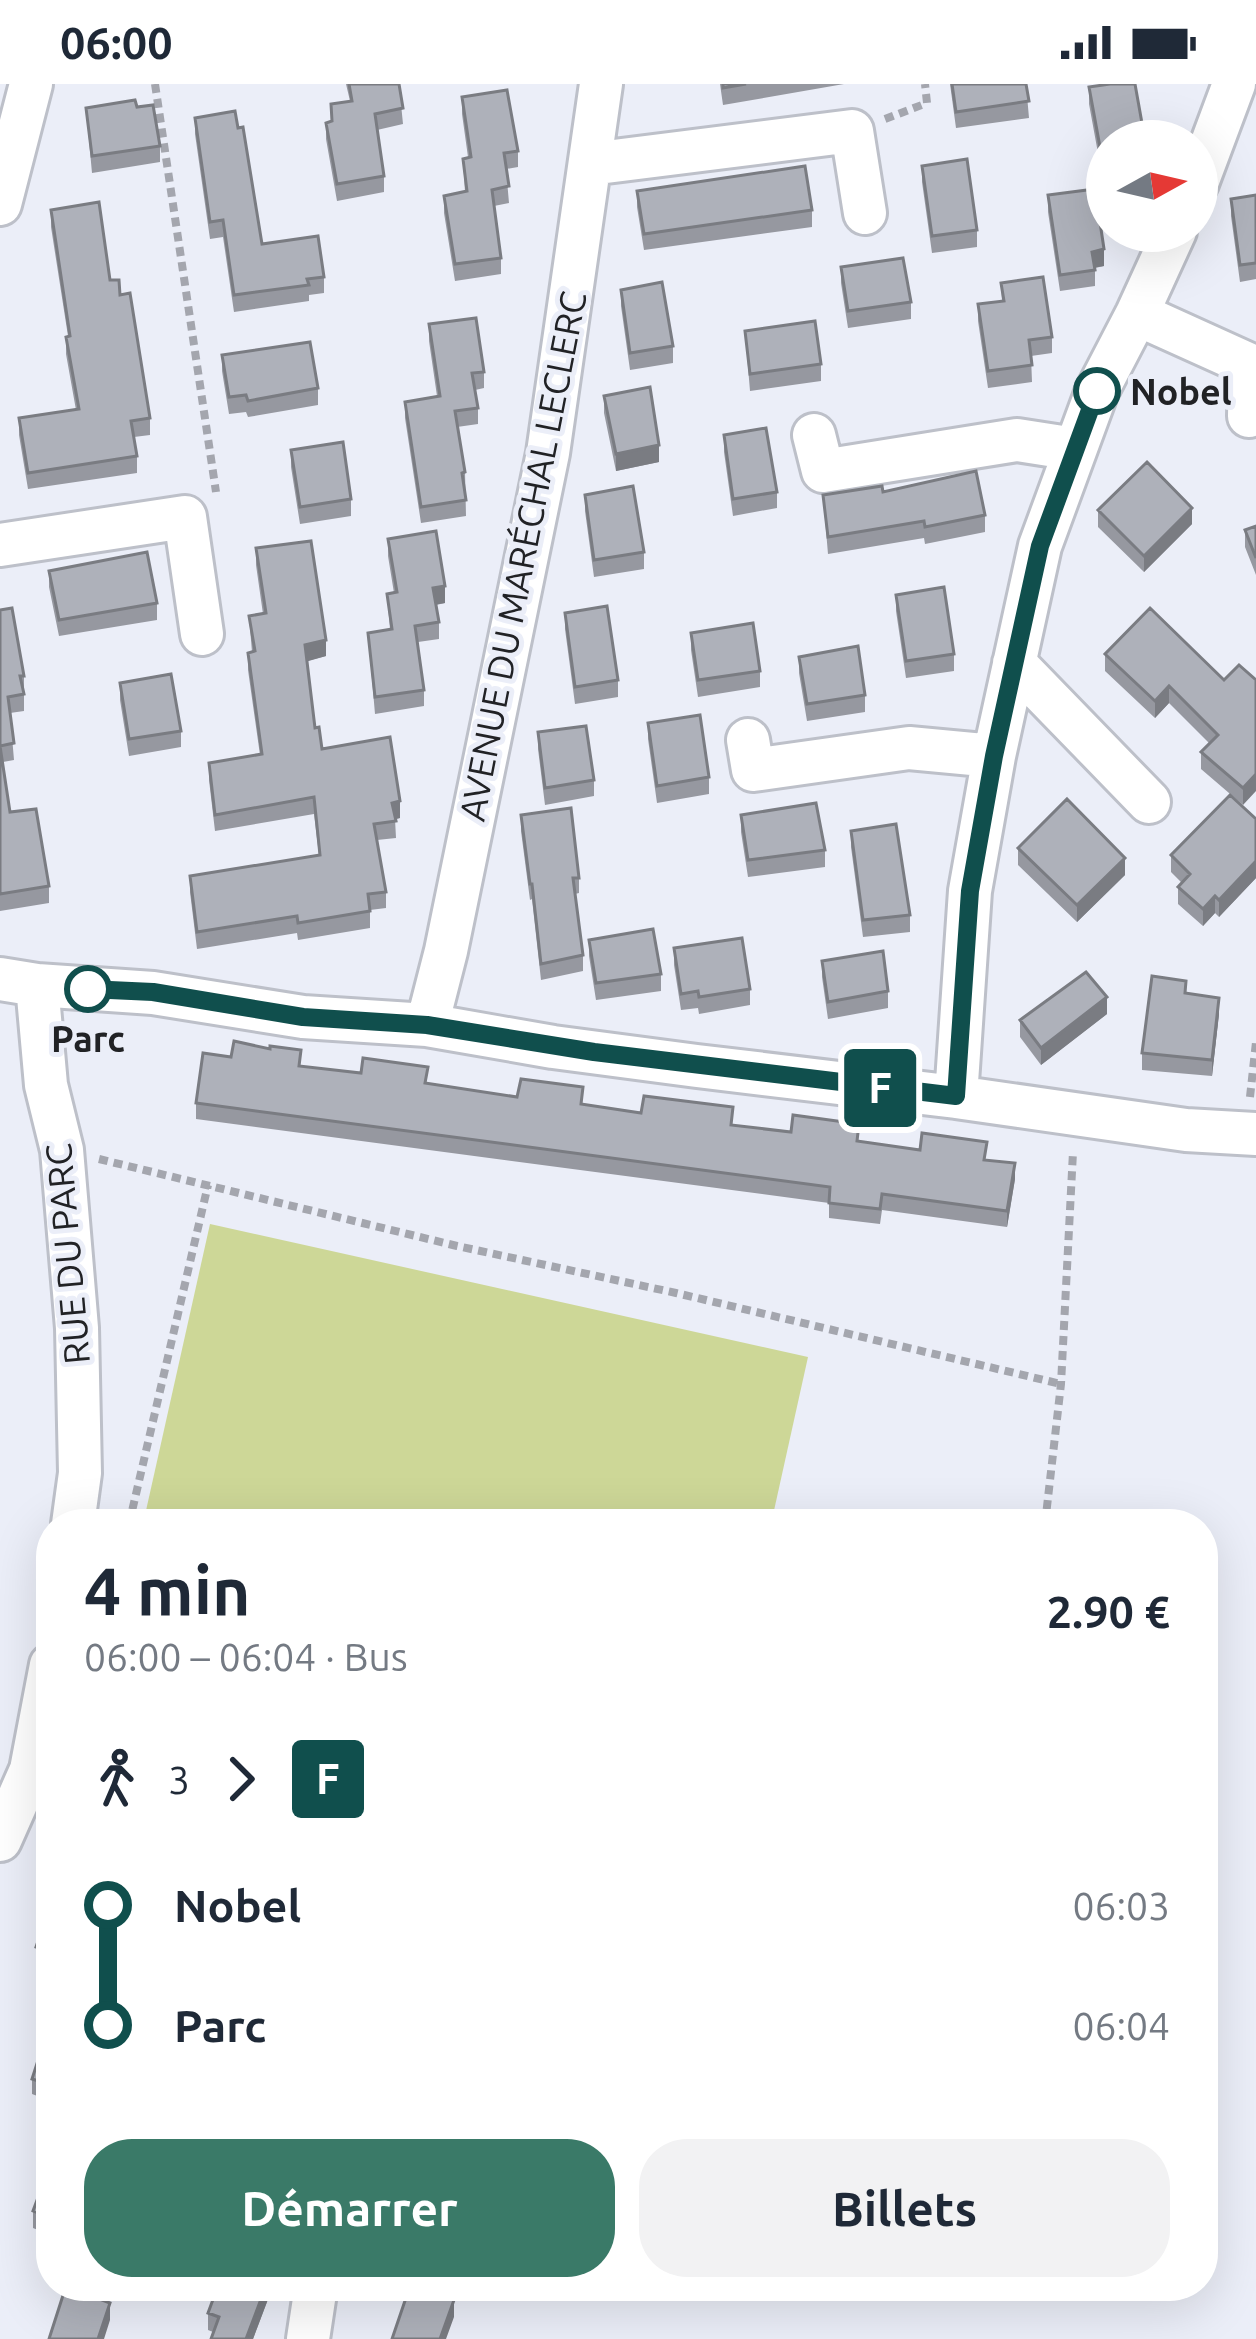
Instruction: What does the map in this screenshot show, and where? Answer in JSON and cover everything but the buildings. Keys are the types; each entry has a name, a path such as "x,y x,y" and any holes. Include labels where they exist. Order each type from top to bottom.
{"street":[{"path":"0,204 31,84"},
{"name":"AVENUE DU MARÉCHAL LECLERC","path":"427,1025 539,498 601,84"},
{"path":"1218,127 1234,84"},
{"path":"590,164 852,131 865,213"},
{"path":"956,1096 970,891 1040,546 1097,391 1165,252"},
{"path":"1137,314 1250,364 1249,416"},
{"path":"814,435 823,471 1017,440 1075,449"},
{"path":"0,545 185,517 202,634"},
{"path":"1014,663 1149,802"},
{"path":"748,740 754,770 909,748 994,756"},
{"path":"18,982 153,992 303,1017 427,1025 656,1061 956,1096 1186,1130 1251,1134"},
{"name":"RUE DU PARC","path":"18,982 62,1150 76,1328 80,1473 76,1509"},
{"path":"0,1840 36,1779"},
{"path":"308,2339 314,2301"}],"path":[{"path":"155,84 216,496 185,517"},
{"path":"852,131 927,103 925,84"},
{"path":"1251,1134 1256,1042"},
{"path":"1047,1509 1061,1384 1075,1114"},
{"path":"62,1150 1061,1384"},
{"path":"132,1509 208,1185"}],"green space":[{"path":"210,1224 808,1357 774,1509 146,1509"}],"bus line":[{"name":"F","path":"88,989 153,992 303,1017 427,1025 553,1047 956,1096 970,891 994,756 1040,546 1097,391"}],"place":[{"name":"Nobel","path":"1097,391"},
{"name":"Parc","path":"88,989"}]}
